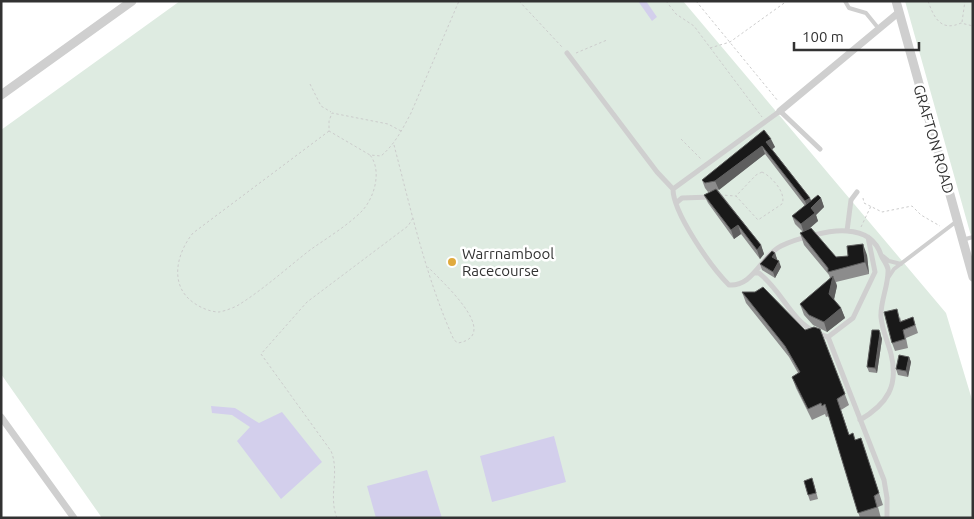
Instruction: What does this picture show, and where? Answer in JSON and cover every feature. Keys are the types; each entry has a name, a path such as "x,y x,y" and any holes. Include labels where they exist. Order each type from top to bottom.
{"street":[{"path":"1,94 132,1"},
{"name":"GRAFTON ROAD","path":"896,1 973,277"},
{"path":"674,189 709,165 782,109 898,13"},
{"path":"567,53 657,172 674,189 676,203 689,230 729,285 736,286 754,273 759,264 780,246 830,231 859,233 868,236 879,247 888,267 881,311 893,368 892,381 889,396 882,405 860,420"},
{"path":"782,109 820,149"},
{"path":"848,231 851,200 857,192"},
{"path":"676,203 682,198 717,194"},
{"path":"828,337 853,318 874,272 868,236"},
{"path":"754,273 760,273 768,279 792,313 813,333 828,337"},
{"path":"828,337 884,480 888,498 886,518"},
{"path":"1,417 74,518"}],"lane":[{"path":"845,1 849,8 866,14 879,29"},
{"path":"887,280 901,264 957,221"},
{"path":"962,240 973,237"},
{"path":"882,256 889,261 901,264"}],"path":[{"path":"370,155 381,156 394,144 429,72 458,1"},
{"path":"519,1 567,53 580,52 587,46 607,40"},
{"path":"666,1 676,14 694,26 766,121"},
{"path":"696,1 782,109"},
{"path":"710,48 730,42 788,1"},
{"path":"928,1 934,17 944,25 954,26 962,23 973,26"},
{"path":"962,23 964,1"},
{"path":"310,84 322,106 332,113 388,124 401,131"},
{"path":"329,130 329,121 332,113"},
{"path":"329,130 370,155 375,161 376,182 363,210 239,305 219,312 202,308 187,298 179,284 178,265 182,247 192,233 329,130"},
{"path":"681,138 698,158 709,165"},
{"path":"394,144 428,266 454,340 464,342 472,337 474,321 469,311 428,266"},
{"path":"717,194 736,196 758,220 782,204 784,199 783,194 766,174 762,172 756,175 736,196"},
{"path":"857,192 861,194 864,204 882,212 912,206 921,215 945,229"},
{"path":"859,233 871,206"},
{"path":"337,518 333,495 336,462 331,451 261,354 307,302 408,226 414,218"}],"shaded area":[{"name":"Warrnambool Racecourse","path":"180,1 683,1 946,313 973,403 973,518 102,518 1,374 1,130"},
{"path":"638,1 646,1 657,17 652,21"},
{"path":"905,1 973,1 973,243"},
{"path":"211,406 235,408 259,423 282,412 322,462 281,499 237,441 250,427 232,415 212,413"},
{"path":"554,436 566,482 492,502 480,456"},
{"path":"427,470 442,518 376,518 367,486"}],"building":[{"path":"764,130 771,139 766,142 810,198 805,201 762,146 715,181 705,183 702,180"},
{"path":"716,189 761,245 757,250 738,225 731,230 704,195"},
{"path":"818,195 821,198 811,208 815,213 801,224 792,216"},
{"path":"811,228 836,257 848,256 847,246 863,244 865,262 828,272 828,268 800,233"},
{"path":"772,251 775,253 772,257 779,261 773,272 760,264"},
{"path":"833,276 829,294 841,308 824,322 809,315 800,304"},
{"path":"763,287 805,330 814,327 820,329 845,394 837,399 849,435 853,433 855,440 861,438 879,493 874,496 877,507 858,513 825,404 822,406 821,403 808,409 792,377 800,372 785,346 742,292 755,292"},
{"path":"897,309 900,322 913,317 915,325 903,330 905,339 892,343 884,312"},
{"path":"872,330 879,330 880,333 875,368 867,367"},
{"path":"899,355 909,357 906,371 896,369"},
{"path":"812,478 816,493 808,495 804,481"}],"place":[{"name":"Warrnambool Racecourse","path":"452,262"}]}
